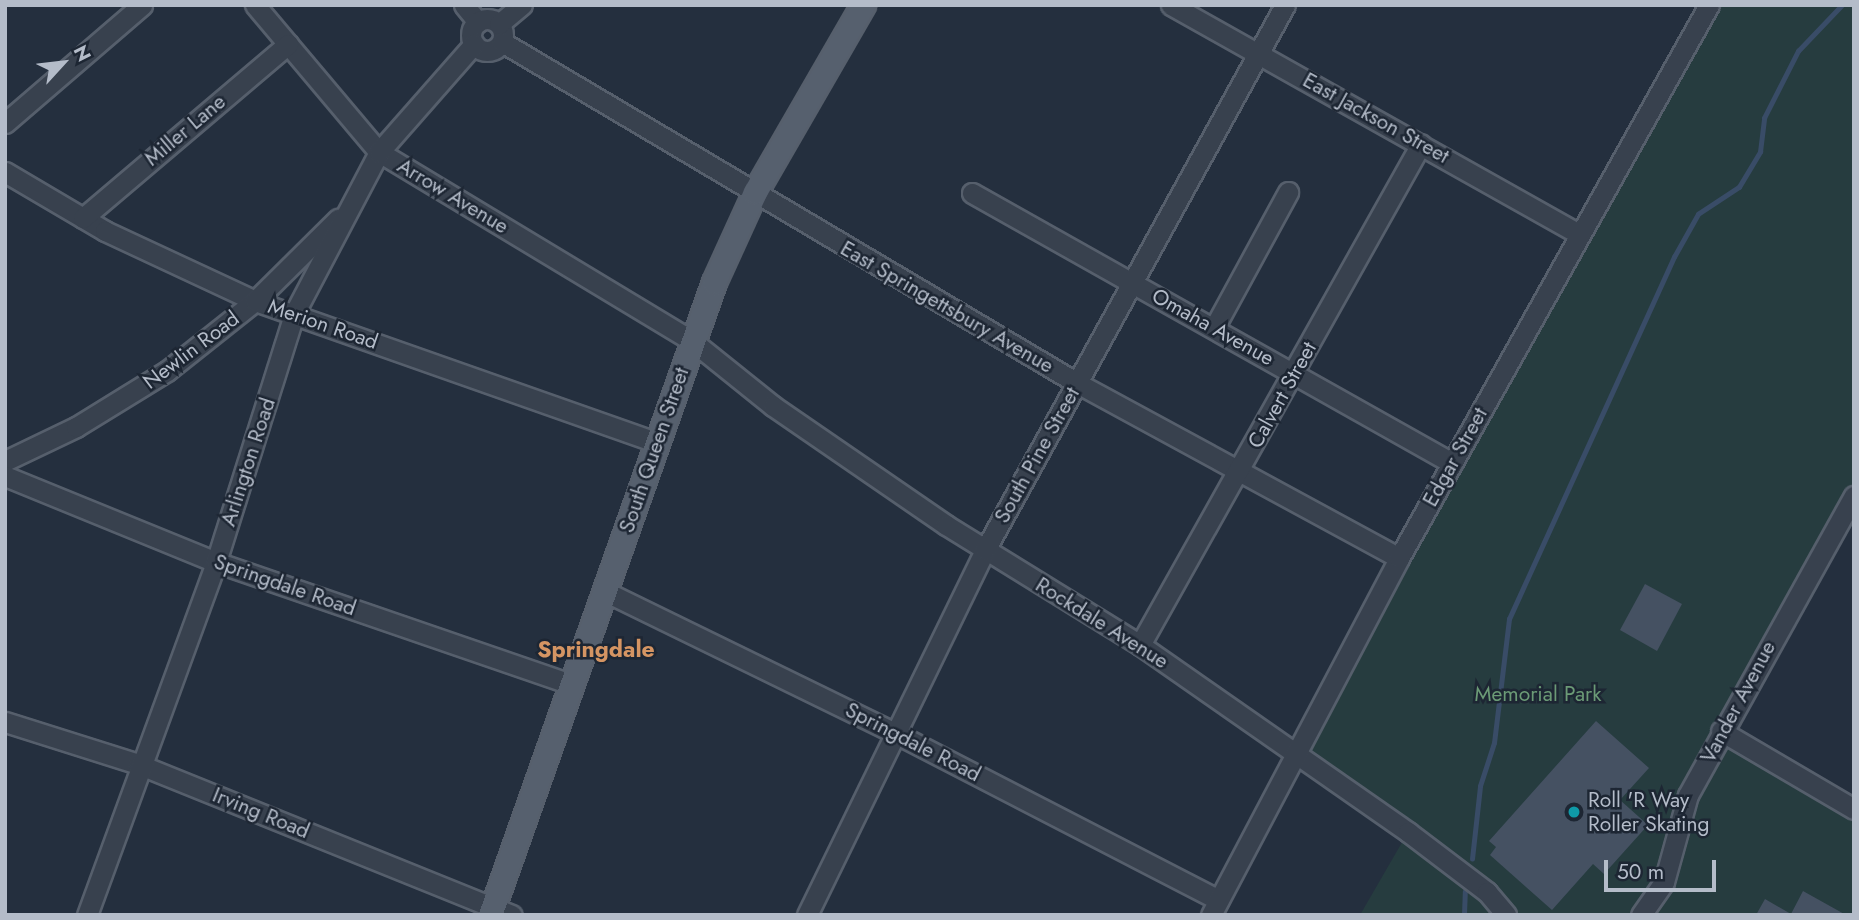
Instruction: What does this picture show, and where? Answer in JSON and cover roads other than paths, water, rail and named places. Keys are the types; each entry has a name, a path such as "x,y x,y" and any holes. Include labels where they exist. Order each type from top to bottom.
{"main road":[{"name":"South Queen Street","path":"499,912 570,684 691,340 755,192 863,5"}],"street":[{"path":"5,123 142,5"},
{"name":"Arrow Avenue","path":"255,5 379,152 691,340"},
{"path":"464,5 478,22 472,30 474,44 488,51 522,5"},
{"name":"East Jackson Street","path":"1171,5 1579,234"},
{"name":"South Pine Street","path":"807,915 985,550 1285,5"},
{"name":"Edgar Street","path":"1215,907 1293,754 1399,558 1709,5"},
{"name":"East Springettsbury Avenue","path":"478,22 491,20 500,33 755,192 1077,383 1399,558"},
{"name":"Miller Lane","path":"83,218 288,44"},
{"name":"Arlington Road","path":"87,915 138,764 216,562 295,314 379,152 474,44"},
{"name":"Calvert Street","path":"1140,645 1421,144"},
{"name":"Merion Road","path":"5,172 83,218 255,301 656,442"},
{"path":"1214,328 1288,192"},
{"name":"Omaha Avenue","path":"972,193 1452,463"},
{"name":"Newlin Road","path":"5,461 148,385 255,301 351,206"},
{"name":"Rockdale Avenue","path":"691,340 774,406 985,550 1140,645 1408,832 1487,892 1506,915"},
{"name":"Springdale Road","path":"5,476 216,562 570,684"},
{"name":"Vander Avenue","path":"1641,915 1664,882 1688,794 1854,496"},
{"name":"Springdale Road","path":"604,591 895,733 1215,907"},
{"name":"Irving Road","path":"5,722 138,764 499,912"},
{"path":"1721,731 1854,809"}],"waterway":[{"path":"1472,859 1480,786 1494,743 1509,619 1674,257 1698,214 1739,187 1760,152 1764,118 1798,51 1842,5"},
{"path":"1464,915 1465,892"}],"place":[{"name":"Roll 'R Way Roller Skating","path":"1574,812"}],"district":[{"name":"Springdale","path":"596,649"}],"park label":[{"name":"Memorial Park","path":"1538,694"}]}
